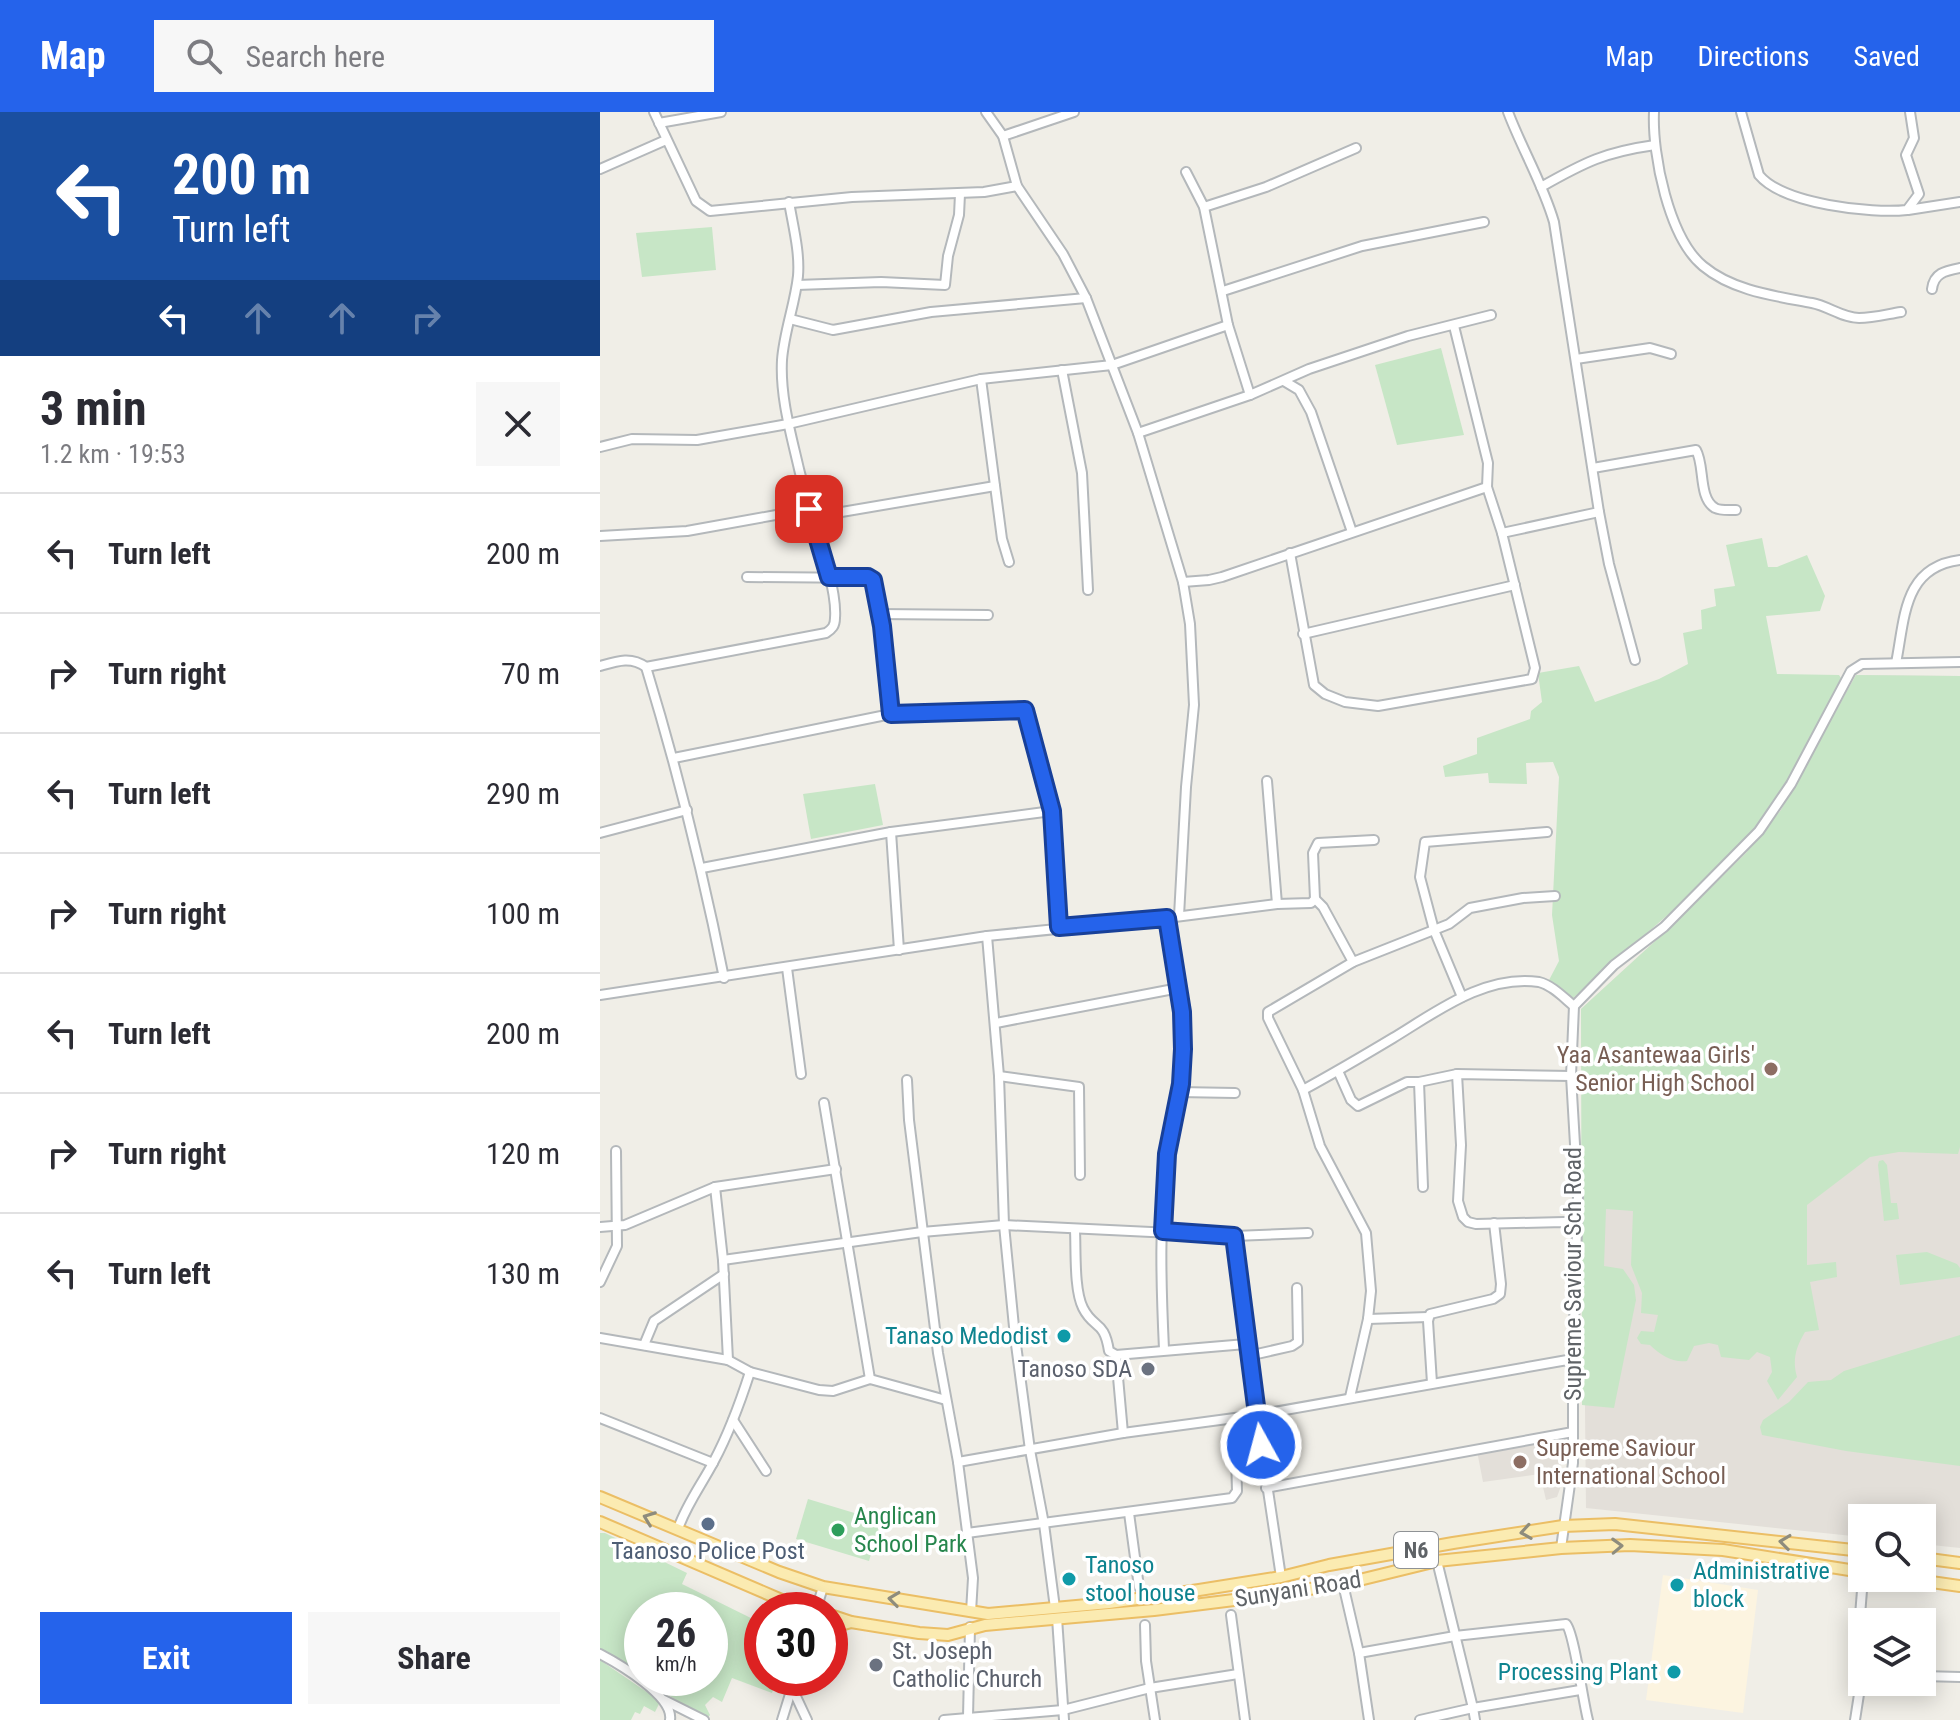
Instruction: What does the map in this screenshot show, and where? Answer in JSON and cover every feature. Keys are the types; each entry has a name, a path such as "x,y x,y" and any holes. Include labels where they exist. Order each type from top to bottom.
{"main road":[{"name":"N6","path":"600,1497 779,1572 823,1587 971,1612"},
{"path":"600,1523 763,1592"},
{"name":"Sunyani Road","path":"848,1621 948,1635 970,1627 1281,1577 1329,1565 1563,1526 1615,1524 1848,1549"},
{"name":"Sunyani Road","path":"971,1612 1056,1613 1181,1607 1343,1584 1437,1561 1561,1548 1630,1545 1723,1550 1848,1570"},
{"path":"1936,1560 1960,1563"},
{"path":"1936,1583 1960,1586"}],"street":[{"path":"654,112 696,201 710,211 852,197 960,194 1017,186"},
{"path":"659,123 721,112"},
{"path":"986,112 1003,136 1017,186 1063,254 1086,298 1138,433 1183,582 1190,624 1194,705 1179,916"},
{"path":"1003,136 1074,112"},
{"path":"1508,112 1554,222 1599,512 1609,564 1635,660"},
{"path":"1654,112 1659,174 1681,237 1702,266 1740,287 1817,304 1847,316 1858,318 1901,312"},
{"path":"1741,112 1759,175 1776,189 1825,204 1885,213 1960,202"},
{"path":"1907,210 1919,194 1906,155 1914,138 1910,112"},
{"path":"600,169 666,140"},
{"path":"1541,187 1598,157 1617,150 1655,145"},
{"path":"1204,207 1266,187 1356,148"},
{"path":"1186,172 1204,207 1228,325 1250,395"},
{"path":"797,285 881,282 945,285 948,256 958,223 960,194"},
{"path":"646,667 826,633 833,627 836,617 829,577 788,424 782,362 798,266 789,202"},
{"path":"1223,291 1362,246 1484,222"},
{"path":"1932,289 1934,280 1942,272 1960,268"},
{"path":"790,319 833,330 931,312 1086,298"},
{"path":"1138,433 1250,395 1309,369 1408,336 1491,315"},
{"path":"600,447 632,439 697,440 788,424 981,379 1112,365 1228,325"},
{"path":"1290,553 1314,685 1325,694 1345,702 1378,706 1532,679 1535,668 1502,533 1487,487 1488,463 1454,326"},
{"path":"1576,359 1650,348 1671,354"},
{"path":"1062,370 1082,473 1088,590"},
{"path":"981,379 1002,539 1009,562"},
{"path":"1284,381 1299,390 1311,412 1352,532"},
{"path":"1593,468 1696,450 1701,460 1704,488 1711,504 1716,508 1736,510"},
{"path":"600,536 687,531 995,486"},
{"path":"1183,582 1209,580 1487,487"},
{"path":"1502,533 1599,512"},
{"path":"1896,663 1914,585 1934,568 1960,560"},
{"path":"747,577 871,578 875,584 882,626 891,714"},
{"path":"1303,634 1515,585"},
{"path":"878,614 988,615"},
{"path":"600,666 626,659 637,660 646,667 674,758 702,868 724,978"},
{"path":"1303,1090 1462,997 1514,982 1540,982 1549,985 1574,1006 1614,965 1664,927 1759,831 1791,784 1851,671 1862,664 1960,662"},
{"path":"674,758 891,714 1025,710 1052,811 1059,927"},
{"path":"1267,781 1277,904"},
{"path":"600,833 687,810"},
{"path":"702,868 891,832 1052,811"},
{"path":"891,832 899,950"},
{"path":"1462,997 1434,930 1420,877 1425,842 1547,832"},
{"path":"1353,962 1318,903 1313,853 1318,843 1374,840"},
{"path":"1350,1397 1368,1319 1371,1291 1366,1233 1320,1146 1303,1090 1268,1018 1268,1012 1353,962 1449,924 1470,908 1523,898 1555,896"},
{"path":"600,995 987,936 1277,904 1318,903"},
{"path":"1164,1349 1161,1286 1167,1154 1183,1049 1179,988 1167,918"},
{"path":"987,936 996,1023 1004,1225 1030,1450 1056,1613 1064,1715"},
{"path":"787,968 801,1074"},
{"path":"996,1023 1179,988"},
{"name":"Supreme Saviour Sch Road","path":"1561,1548 1573,1463 1578,1196 1571,1076 1574,1006"},
{"path":"1338,1071 1351,1100 1358,1106 1407,1082 1457,1074 1571,1076"},
{"path":"1457,1074 1461,1145 1460,1209 1468,1222 1576,1225"},
{"path":"999,1076 1079,1087 1080,1175"},
{"path":"907,1080 922,1232 973,1578 971,1612"},
{"path":"1419,1082 1423,1187"},
{"path":"1178,1092 1235,1093"},
{"path":"824,1103 870,1379"},
{"path":"600,1282 617,1246 616,1151"},
{"path":"600,1227 625,1225 715,1187 836,1169"},
{"path":"715,1187 723,1260 728,1360"},
{"path":"1368,1319 1428,1317 1433,1312 1493,1299 1500,1294 1494,1223"},
{"path":"723,1260 922,1232 1004,1225 1234,1236 1308,1233"},
{"path":"1075,1230 1081,1305 1093,1321 1105,1330 1109,1351 1116,1355 1246,1344"},
{"path":"1234,1236 1246,1344 1281,1577"},
{"path":"644,1345 654,1321 724,1274"},
{"path":"1248,1356 1298,1342 1297,1288"},
{"path":"1428,1317 1432,1383"},
{"path":"600,1338 728,1360 750,1372 819,1390 833,1391 870,1379 946,1400"},
{"path":"1116,1355 1123,1433"},
{"path":"958,1462 1123,1433 1257,1415 1573,1359"},
{"path":"678,1529 733,1420 750,1372"},
{"path":"600,1418 713,1463"},
{"path":"733,1420 766,1471"},
{"path":"1266,1488 1573,1432"},
{"path":"967,1533 1232,1498 1237,1491 1236,1456 1261,1445"},
{"path":"1129,1513 1139,1587"},
{"path":"1437,1561 1475,1720"},
{"path":"1343,1584 1359,1653 1369,1720"},
{"path":"821,1592 823,1587"},
{"path":"1855,1720 1862,1675 1859,1628 1862,1592"},
{"path":"1231,1615 1245,1720"},
{"path":"1359,1653 1455,1636 1566,1624 1572,1633 1580,1690 1588,1720"},
{"path":"1145,1625 1155,1720"},
{"path":"968,1717 970,1627"},
{"path":"600,1654 623,1666 663,1699 704,1720"},
{"path":"944,1720 1064,1715 1150,1688 1238,1674"},
{"path":"1936,1676 1960,1677"},
{"path":"1420,1720 1580,1690"},
{"path":"782,1720 790,1696"},
{"path":"796,1696 807,1720"},
{"path":"663,1699 671,1713 670,1720"}],"shaded area":[{"name":"Yaa Asantewaa Girls' Senior High School","path":"1856,675 1960,676 1960,1548 1936,1545 1936,1504 1848,1504 1848,1536 1586,1508 1581,1009 1746,853 1781,810"},
{"name":"Supreme Saviour International School","path":"1559,1438 1562,1483 1557,1497 1546,1500 1540,1474 1483,1482 1477,1451"},
{"path":"1663,1575 1758,1590 1743,1713 1646,1700"}],"green space":[{"path":"712,227 716,270 642,277 636,233"},
{"path":"1441,348 1464,435 1397,445 1375,365"},
{"path":"1762,538 1768,567 1777,567 1807,555 1825,596 1820,611 1766,616 1777,674 1839,675 1841,678 1800,761 1757,828 1671,912 1573,998 1548,982 1559,961 1552,915 1559,777 1553,762 1526,763 1527,784 1489,783 1488,773 1445,777 1443,766 1477,754 1477,738 1530,719 1531,711 1542,702 1538,673 1579,666 1595,702 1659,679 1688,664 1683,633 1702,629 1701,610 1716,606 1714,589 1735,586 1726,545"},
{"name":"Yaa Asantewaa Girls' Senior High School","path":"1856,675 1960,676 1958,1154 1899,1152 1870,1157 1807,1205 1807,1265 1836,1262 1837,1277 1810,1282 1819,1330 1805,1332 1796,1354 1797,1377 1778,1400 1767,1381 1772,1372 1770,1357 1757,1352 1749,1360 1721,1357 1718,1345 1709,1343 1694,1346 1687,1361 1677,1361 1667,1358 1650,1345 1641,1344 1637,1338 1641,1331 1654,1332 1658,1315 1641,1313 1642,1293 1631,1265 1633,1211 1606,1209 1604,1266 1623,1269 1634,1285 1636,1300 1614,1408 1582,1405 1581,1009 1746,853 1781,810"},
{"path":"875,784 883,825 811,839 803,794"},
{"path":"1883,1160 1887,1165 1891,1203 1897,1203 1899,1219 1884,1221 1878,1165"},
{"path":"1927,1252 1957,1264 1960,1277 1900,1285 1896,1255"},
{"path":"1960,1335 1960,1466 1846,1451 1762,1435 1760,1427 1763,1420 1789,1402 1808,1382 1831,1380 1844,1371"},
{"name":"Anglican School Park","path":"808,1499 881,1521 869,1561 796,1539"},
{"path":"600,1533 605,1533 687,1573 682,1584 698,1592 624,1592 624,1665 600,1650"},
{"path":"728,1607 744,1615 744,1682 732,1678 728,1688"},
{"path":"600,1660 624,1676 624,1696 653,1696 659,1704 655,1712 644,1706 640,1714 635,1712 631,1720 600,1720"},
{"path":"670,1696 724,1696 722,1702 713,1697 705,1705 710,1715 706,1720"}],"place":[{"name":"Yaa Asantewaa Girls' Senior High School","path":"1771,1069"},
{"name":"Tanaso Medodist","path":"1064,1336"},
{"name":"Tanoso SDA","path":"1148,1369"},
{"name":"Supreme Saviour International School","path":"1520,1462"},
{"name":"Taanoso Police Post","path":"708,1524"},
{"name":"Anglican School Park","path":"838,1530"},
{"name":"Tanoso stool house","path":"1069,1579"},
{"name":"Administrative block","path":"1677,1585"},
{"name":"St. Joseph Catholic Church","path":"876,1665"},
{"name":"Processing Plant","path":"1674,1672"}],"route":[{"path":"809,509 829,577 868,577 875,584 891,714 1025,710 1052,811 1059,927 1167,918 1182,1012 1183,1049 1181,1084 1167,1154 1163,1231 1234,1236 1261,1445"}]}
